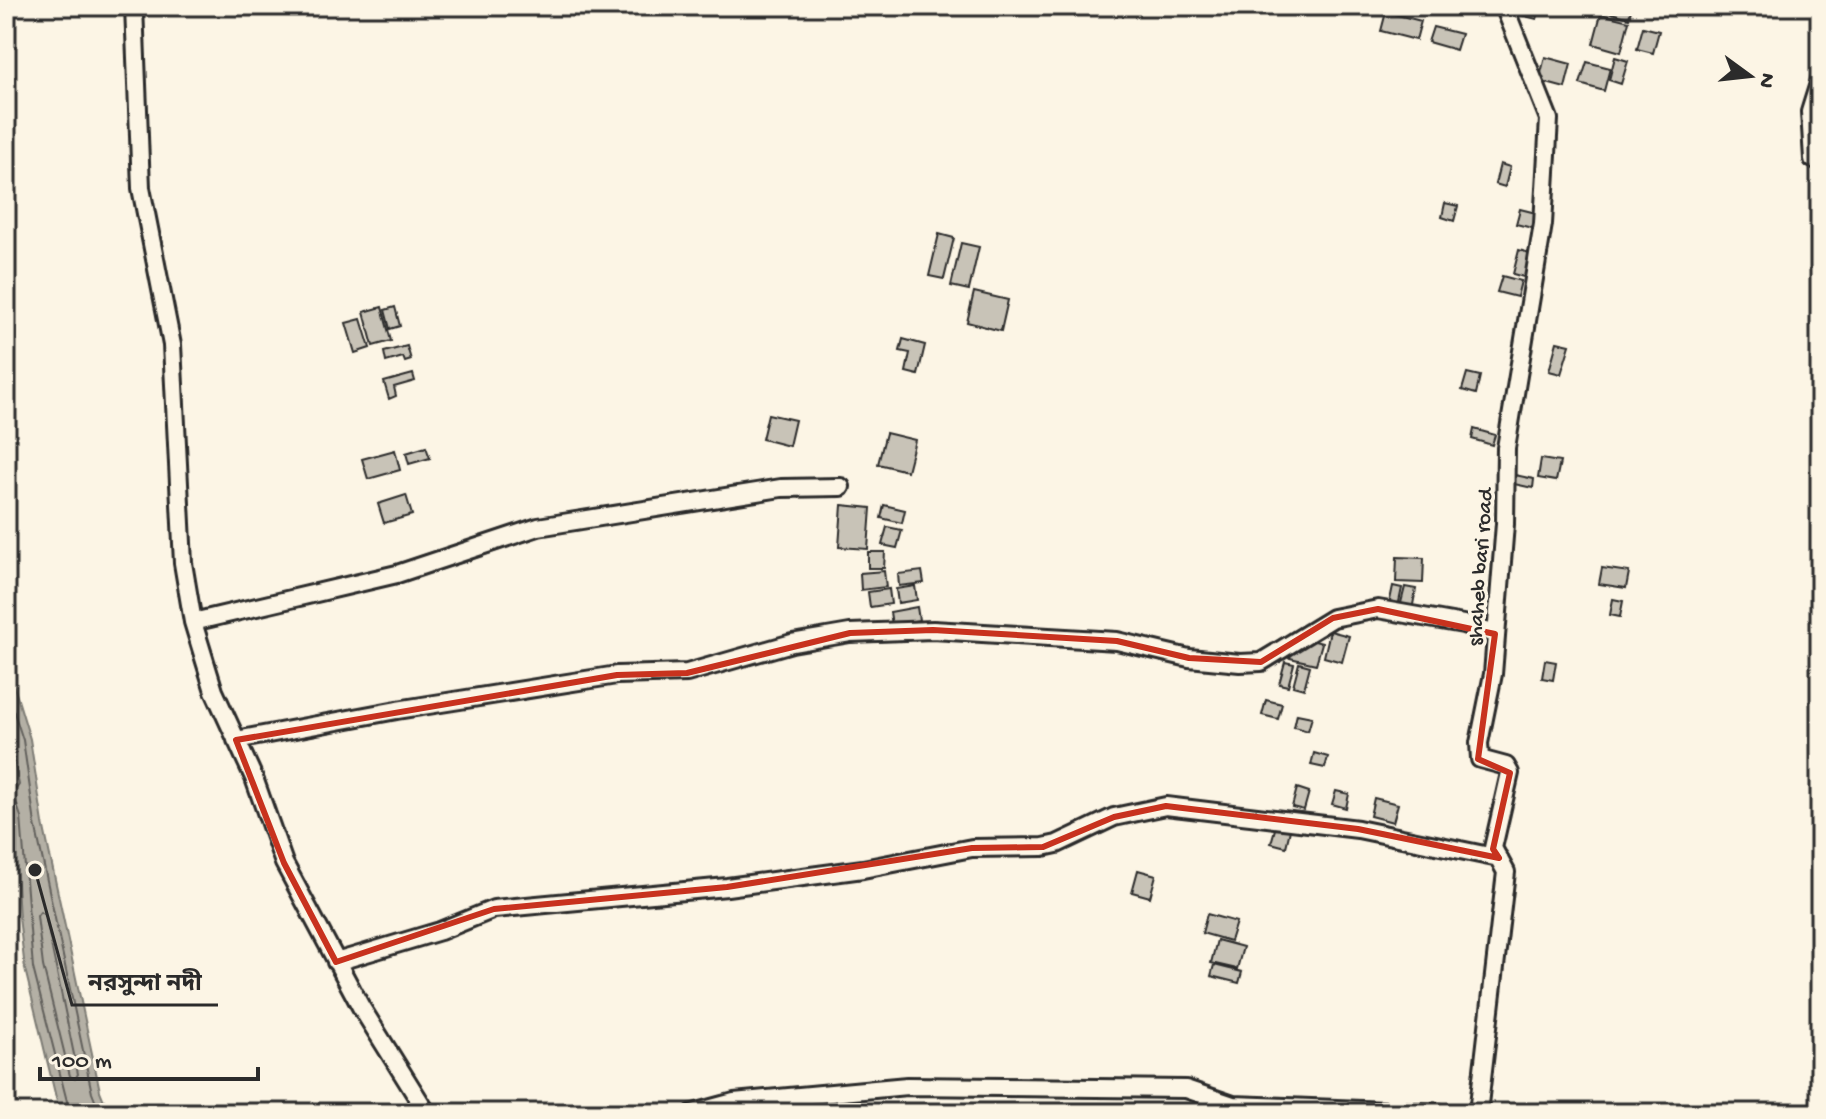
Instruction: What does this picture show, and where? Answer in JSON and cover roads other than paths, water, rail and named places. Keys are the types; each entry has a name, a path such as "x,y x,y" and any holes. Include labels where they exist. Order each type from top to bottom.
{"street":[{"path":"134,6 141,188 172,345 183,563 193,622 214,691 284,863 336,962 427,1113"},
{"name":"shaheb bari road","path":"1478,1113 1506,872 1493,848 1510,773 1506,766 1483,761 1478,755 1493,674 1505,524 1506,448 1543,224 1549,119 1504,6"},
{"path":"1813,159 1810,112 1820,80"},
{"path":"193,622 397,574 538,527 781,488 841,487"},
{"path":"236,740 397,710 617,675 687,673 792,643 850,633 933,630 1117,641 1189,658 1240,663 1261,662 1333,618 1378,609 1463,624 1495,634"},
{"path":"336,962 440,931 494,909 727,887 863,869 972,848 1043,847 1057,844 1114,817 1166,806 1358,829 1499,858"},
{"path":"693,1113 734,1102 907,1086 1186,1089 1233,1105 1439,1113"}],"water":[{"path":"6,639 9,670 30,739 43,823 100,1091 109,1113 65,1113 58,1106 25,969 13,819 6,793"}],"place":[{"name":"নরসুন্দা নদী","path":"35,870"}]}
